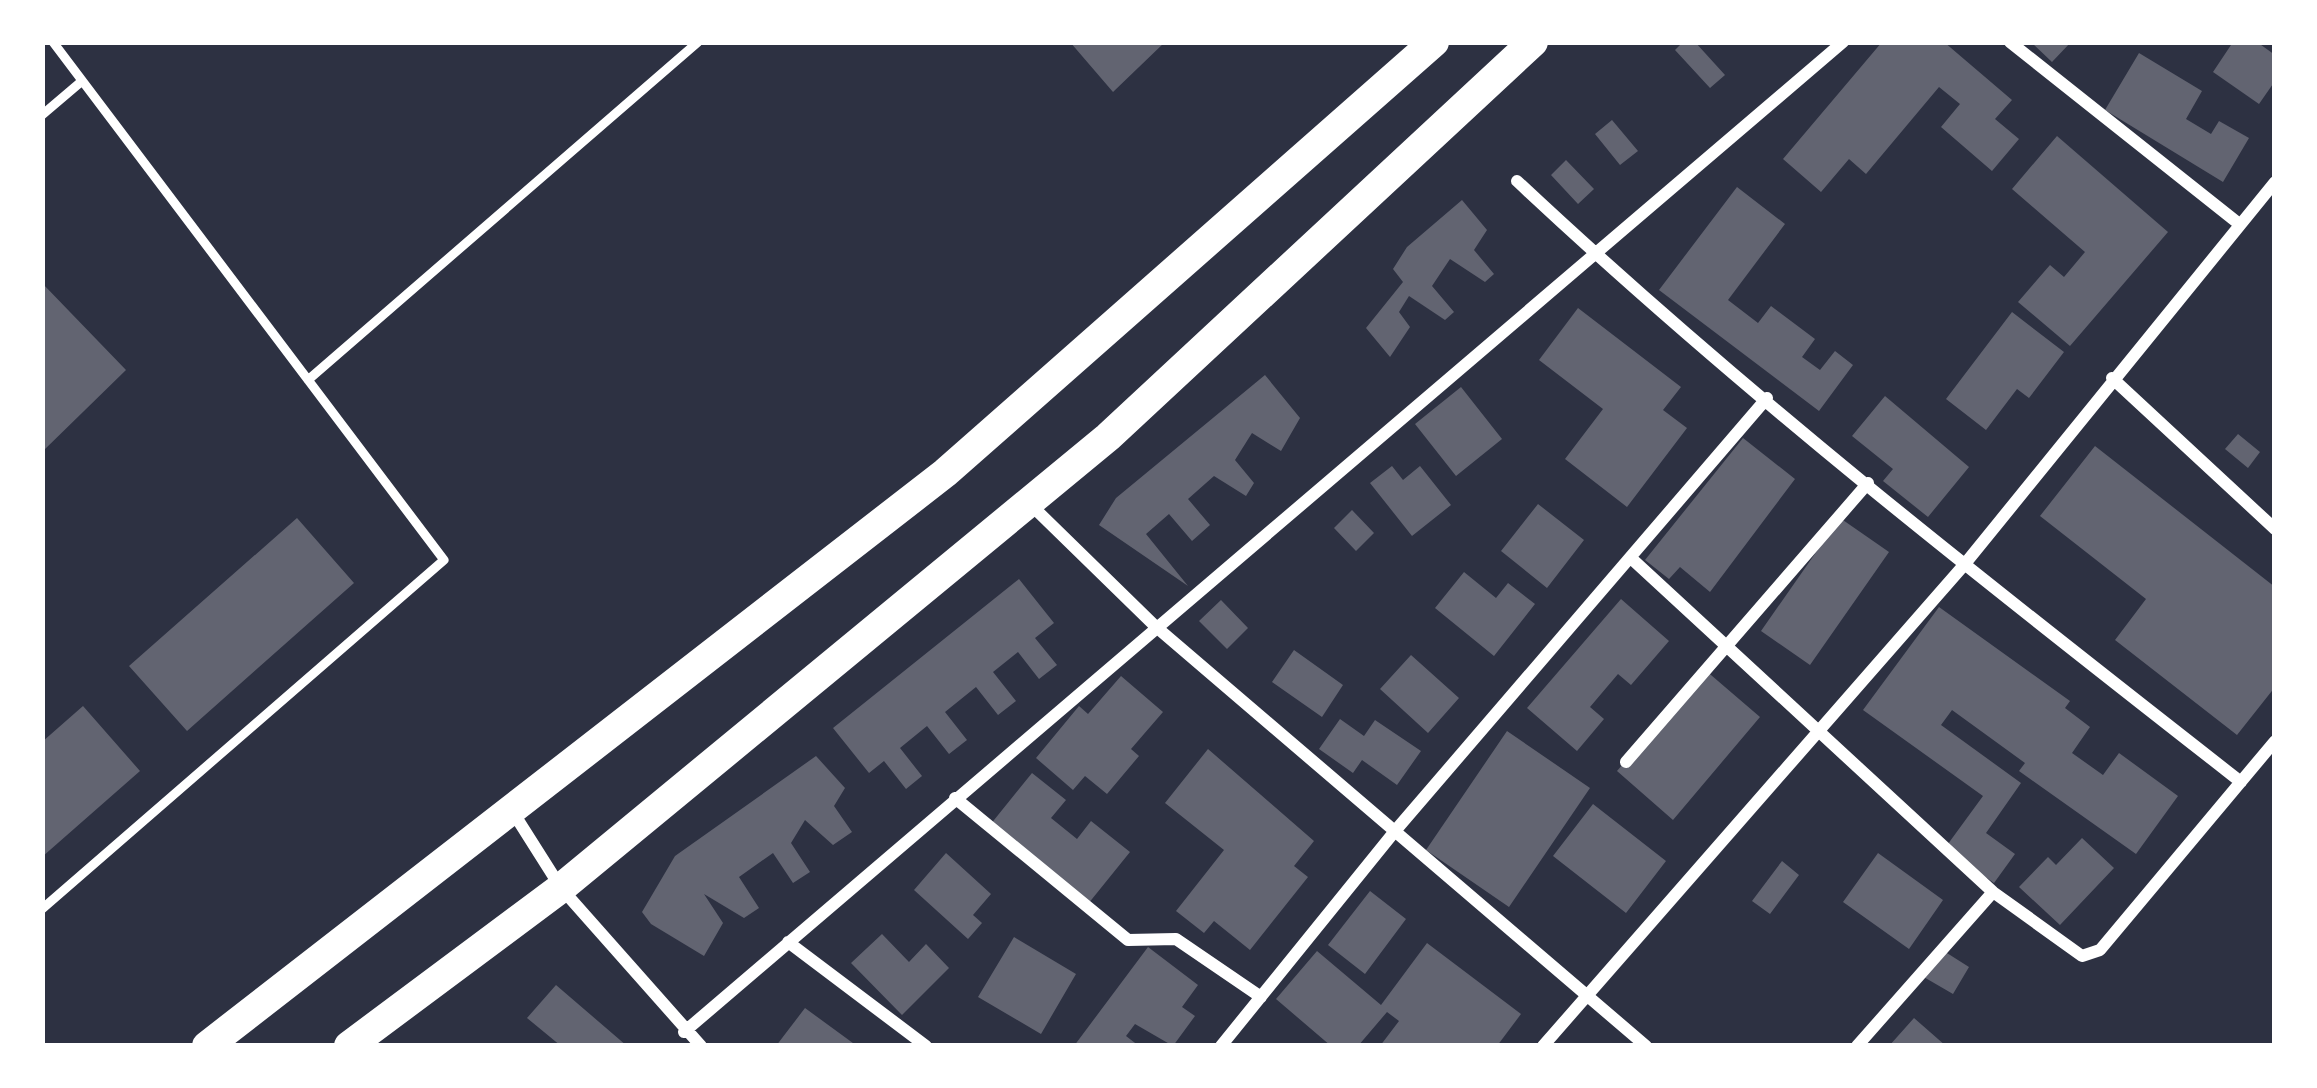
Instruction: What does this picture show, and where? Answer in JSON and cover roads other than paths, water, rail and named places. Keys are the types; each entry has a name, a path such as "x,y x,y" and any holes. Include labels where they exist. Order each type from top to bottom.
{"main road":[{"path":"207,1046 945,473 1434,42"},
{"path":"349,1046 561,888 1108,437 1533,42"}],"street":[{"path":"684,1032 1843,42"},
{"path":"2010,42 2238,224"},
{"path":"1517,181 1594,254 1964,565 2241,782"},
{"path":"1543,1046 1820,735 2275,182"},
{"path":"2112,378 2275,529"},
{"path":"1221,1046 1395,831 1767,398"},
{"path":"1625,762 1868,483"},
{"path":"1029,503 1155,626 1646,1046"},
{"path":"1631,559 1993,892 2074,952 2093,955 2275,742"},
{"path":"956,798 1128,940 1176,938 1262,997"},
{"path":"511,808 561,888 701,1046"},
{"path":"1857,1046 1993,892"},
{"path":"788,942 926,1046"}],"lane":[{"path":"42,909 444,560 53,42"},
{"path":"308,380 698,42"},
{"path":"42,115 82,81"}]}
